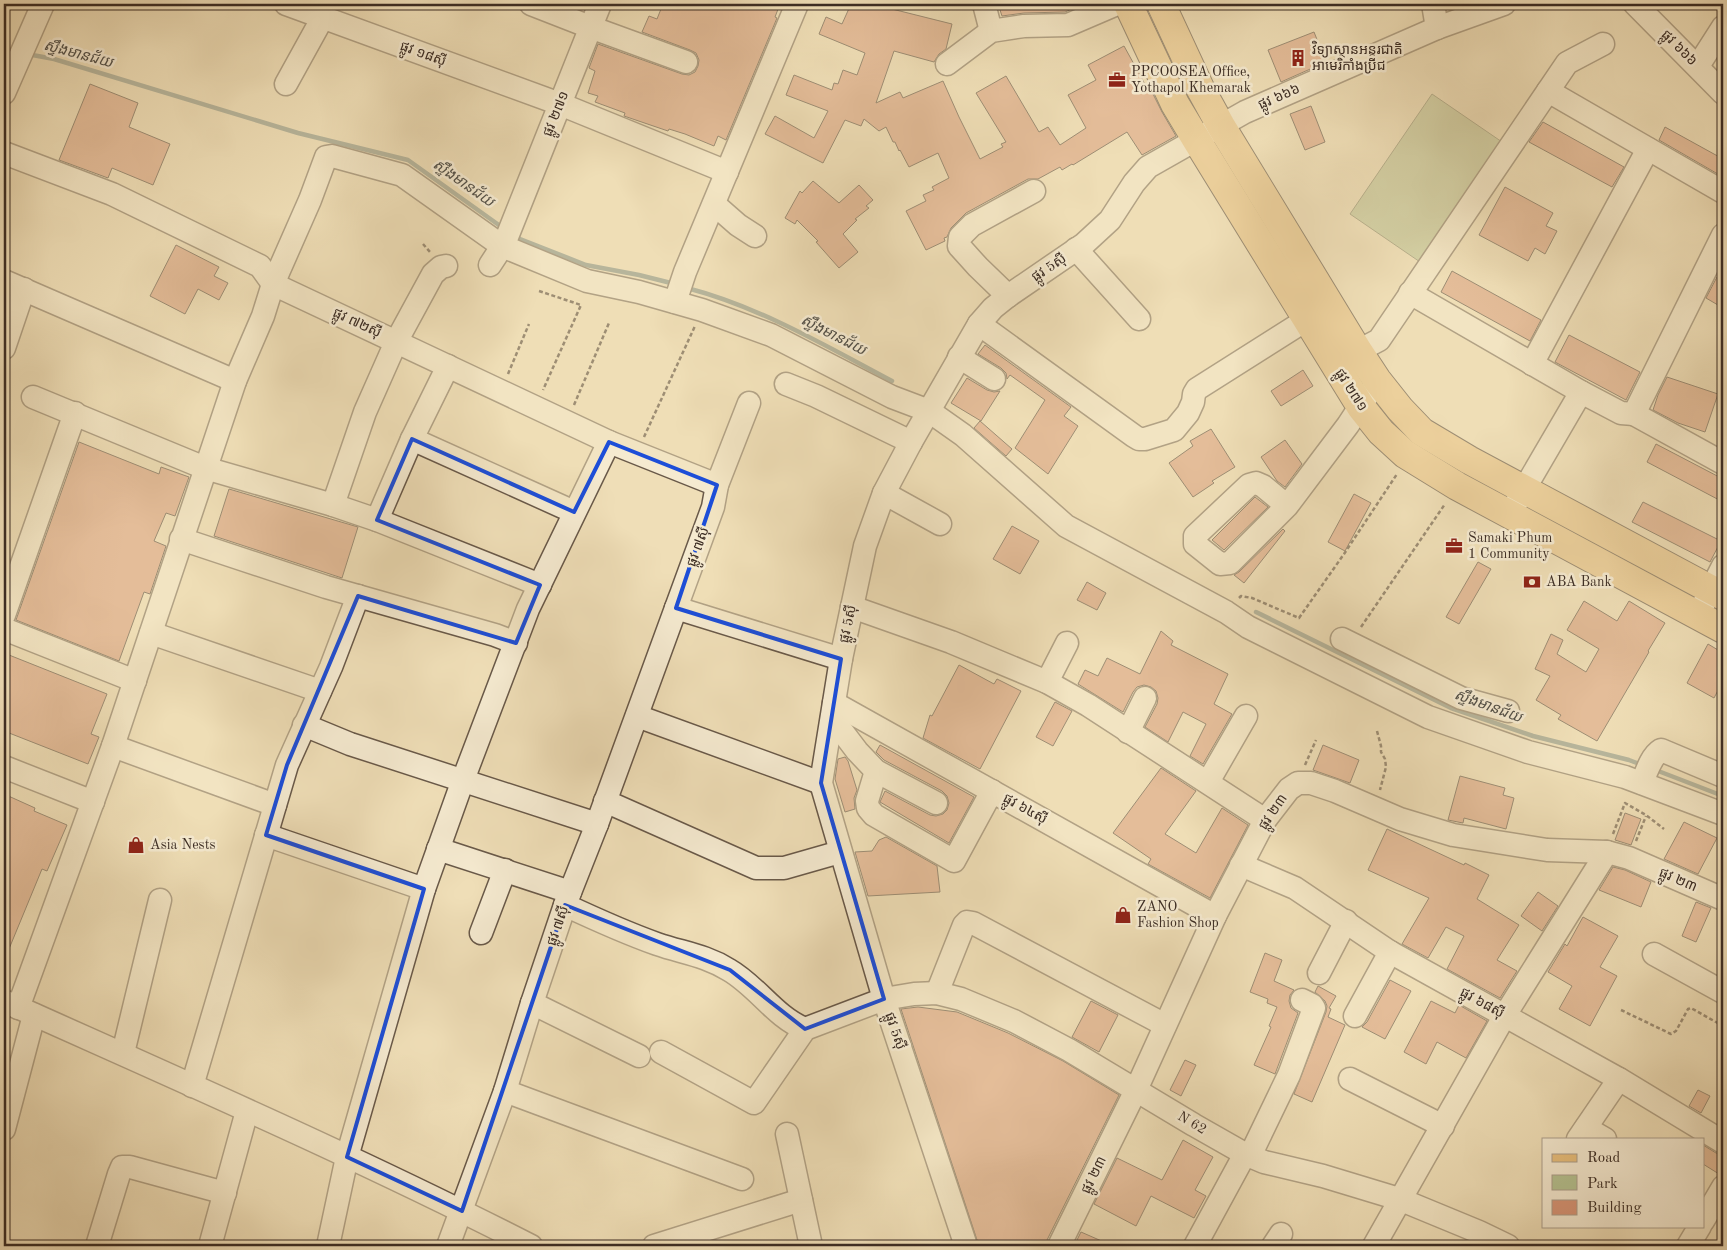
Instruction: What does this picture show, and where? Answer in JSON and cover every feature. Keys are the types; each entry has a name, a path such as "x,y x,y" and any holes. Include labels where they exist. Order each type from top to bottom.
{"main road":[{"name":"ផ្លូវ ២៧១","path":"1128,4 1175,104 1306,320 1361,407 1381,432 1409,456 1457,486 1723,629"},
{"name":"ផ្លូវ ២៧១","path":"1161,4 1200,88 1221,126 1358,351 1377,380 1400,409 1422,432 1469,460 1524,489 1719,583"}],"street":[{"path":"4,93 28,34 43,4"},
{"name":"ផ្លូវ ១៨ស៊ី","path":"286,4 560,104 727,172"},
{"path":"531,4 686,62"},
{"name":"ផ្លូវ ២៧១","path":"490,265 506,237 600,4"},
{"path":"678,291 797,4"},
{"path":"984,4 991,31"},
{"path":"947,64 991,31 1024,26 1068,24 1117,4"},
{"path":"1433,4 1437,28"},
{"name":"ផ្លូវ ៦៦៦","path":"1221,126 1245,112 1437,28 1504,4"},
{"name":"ផ្លូវ ៦៦៦","path":"1635,4 1723,93"},
{"path":"286,84 323,17"},
{"path":"1698,66 1723,27"},
{"path":"1358,351 1379,340 1567,63 1603,44"},
{"path":"1548,91 1723,192"},
{"name":"ផ្លូវ 5ស៊ី","path":"966,1246 884,999 821,783 841,659 865,546 884,493 910,442 979,324 993,308 1008,296 1076,250 1110,220 1134,183 1148,167 1221,126"},
{"path":"1532,364 1648,149"},
{"name":"ផ្លូវ ៧២ស៊ី","path":"4,153 112,194 260,266 273,284 609,442 716,485"},
{"path":"4,1129 19,1008 113,746 235,381 326,157 332,156 402,175 506,237 587,282 639,292 678,291 702,310 771,335 892,396 929,411 963,435 1066,526 1226,612 1248,627 1428,716 1461,712 1508,711"},
{"path":"1008,296 959,246 960,237 972,225 1034,191"},
{"path":"714,204 754,236"},
{"path":"1634,414 1723,235"},
{"path":"1076,250 1140,319"},
{"path":"333,505 365,412 396,342 433,274 441,267 446,266"},
{"path":"4,348 14,285 235,381"},
{"path":"1410,293 1581,392 1621,413 1634,414 1723,463"},
{"path":"979,324 1134,436 1139,439 1145,439 1174,430 1188,413 1197,389 1306,320"},
{"path":"959,357 994,379"},
{"path":"377,520 412,439 448,366"},
{"path":"1287,506 1361,407 1377,380"},
{"path":"786,384 816,396 910,442"},
{"path":"1510,514 1581,392"},
{"path":"33,397 205,468 333,505 377,520 540,585"},
{"name":"ផ្លូវ ៧ស៊ី","path":"448,1246 505,1090 568,898 713,507 716,485 750,403"},
{"path":"4,616 75,414"},
{"path":"412,439 574,512"},
{"path":"328,1246 347,1157 424,889 462,780 528,609 609,442"},
{"path":"884,493 940,524"},
{"path":"181,539 326,587 495,635 516,643"},
{"path":"1698,615 1719,583"},
{"path":"192,1086 287,765 320,691 358,596"},
{"path":"852,607 951,642 1047,682 1088,705 1265,820"},
{"path":"676,608 841,659"},
{"path":"4,629 135,681"},
{"path":"151,633 320,691"},
{"path":"1346,641 1528,752 1625,777 1647,772 1723,814"},
{"path":"1047,682 1067,643"},
{"path":"1128,732 1145,698"},
{"path":"833,711 857,751 876,771 936,802"},
{"name":"ផ្លូវ ៦៤ស៊ី","path":"833,711 992,791 1215,916"},
{"path":"637,716 821,783"},
{"path":"1208,782 1246,716"},
{"path":"304,726 350,744 597,824"},
{"path":"113,746 275,804"},
{"path":"1647,772 1658,752 1666,752 1723,776"},
{"path":"4,767 93,802"},
{"path":"876,771 867,801 868,808 874,815 954,861 992,791"},
{"name":"ផ្លូវ ២៣","path":"1059,1246 1136,1090 1215,916 1241,865 1265,820 1288,789 1298,783 1311,783 1400,819 1454,835 1547,850 1607,852 1629,858 1723,899"},
{"path":"605,801 756,868 784,868 840,852"},
{"path":"266,835 424,889"},
{"path":"438,849 505,870 568,898 614,927 659,945 702,956 730,970 755,988 788,1020 805,1029 754,1103 661,1052"},
{"path":"1374,1246 1505,1015 1607,852"},
{"name":"ផ្លូវ ៦៨ស៊ី","path":"1241,865 1295,888 1390,952 1619,1079 1723,1142"},
{"path":"481,933 505,870"},
{"path":"123,1053 160,900"},
{"path":"1319,973 1346,921"},
{"path":"937,993 964,925 967,922 973,923 1165,1026"},
{"path":"1355,1016 1390,952"},
{"path":"1654,954 1723,992"},
{"name":"N 62","path":"805,1029 884,999 914,994 937,993 961,999 1014,1021 1069,1050 1248,1155 1264,1162 1323,1176 1400,1199 1508,1246"},
{"path":"1195,1246 1248,1155 1289,1075 1314,1008 1302,1000"},
{"path":"532,1003 639,1056"},
{"path":"19,1008 123,1053 347,1157 531,1246"},
{"path":"1350,1079 1443,1126"},
{"path":"1601,1138 1582,1133 1619,1079"},
{"path":"505,1090 742,1178"},
{"path":"210,1246 247,1111"},
{"path":"786,1134 811,1246"},
{"path":"97,1246 122,1167 130,1166 225,1193"},
{"path":"654,1246 801,1200"},
{"path":"1688,1246 1699,1228"}],"path":[{"path":"535,408 581,305 539,291"},
{"path":"636,454 702,310"},
{"path":"566,422 609,323"},
{"path":"501,392 529,324"},
{"path":"1226,612 1241,596 1252,598 1299,618 1409,456"},
{"path":"1346,641 1457,486"},
{"path":"1375,808 1386,767 1377,731"},
{"path":"1298,783 1316,740"},
{"path":"1607,852 1625,803 1646,815 1664,829"},
{"path":"1629,858 1646,815"},
{"path":"1621,1010 1671,1034 1676,1031 1688,1009 1691,1008 1723,1026"}],"highlighted area":[{"path":"412,439 574,512 609,442 717,485 676,608 841,659 821,783 884,999 805,1029 730,970 565,905 462,1211 347,1157 424,889 266,835 287,765 358,596 516,643 540,585 377,520"}],"green space":[{"path":"1432,94 1505,144 1423,264 1350,214"}],"building":[{"path":"663,4 780,4 775,17 777,18 726,140 718,136 714,146 685,134 669,129 668,131 624,116 625,113 595,102 598,96 588,93 595,71 589,68 598,44 682,74 689,75 695,72 699,60 696,53 642,32 649,16 657,19"},
{"path":"851,4 894,4 892,9 952,24 946,49 939,54 934,62 894,51 876,103 900,92 903,98 943,81 980,159 1003,147 1001,144 1006,142 976,93 1006,76 1039,132 1048,127 1060,145 1086,128 1068,95 1096,80 1088,65 1124,46 1146,86 1148,84 1176,136 1142,155 1127,132 1073,165 1062,170 1060,167 1038,179 1028,179 966,213 951,228 947,237 944,238 945,241 926,250 906,211 926,201 923,195 934,190 932,187 949,178 938,153 909,167 886,127 879,131 864,119 861,126 845,120 823,163 765,134 775,116 814,138 828,111 786,95 794,75 832,90 834,83 838,84 843,70 857,75 865,53 819,34 826,17 842,24"},
{"path":"998,4 1084,4 1065,12 1024,13 1002,16"},
{"name":"វិទ្យាស្ថានអន្តរជាតិ អាមេរិកាំងប្រីជ","path":"1314,32 1326,62 1281,82 1268,50"},
{"path":"90,84 138,103 129,127 170,144 153,185 112,168 108,178 59,160"},
{"path":"1311,106 1325,142 1305,150 1290,114"},
{"path":"1543,122 1624,167 1612,187 1529,142"},
{"path":"1665,127 1723,159 1723,177 1659,140"},
{"path":"813,181 839,203 859,185 873,200 866,206 869,208 855,219 857,220 843,234 858,252 839,268 816,242 818,241 797,220 795,224 785,218 800,191 802,193"},
{"path":"1505,187 1553,213 1546,226 1557,231 1545,254 1535,248 1528,261 1479,235"},
{"path":"176,245 219,267 214,276 228,283 219,300 198,289 185,314 150,296"},
{"path":"1452,271 1541,320 1530,341 1441,292"},
{"path":"1717,277 1723,281 1723,308 1706,298"},
{"path":"1569,335 1640,372 1626,400 1555,362"},
{"path":"985,345 1071,407 1064,416 1078,426 1048,474 1015,448 1045,400 1010,375 1007,379 1006,373 1001,368 978,354"},
{"path":"1303,370 1313,386 1281,406 1271,391"},
{"path":"1667,377 1718,394 1705,432 1678,423 1653,410"},
{"path":"967,378 987,390 1000,391 981,421 951,403"},
{"path":"980,421 1012,449 1006,456 974,428"},
{"path":"1211,429 1235,467 1212,481 1214,483 1193,497 1169,463 1193,446 1190,441"},
{"path":"1285,440 1302,464 1285,487 1277,481 1261,457"},
{"path":"79,442 159,474 161,467 189,477 175,516 166,513 154,541 166,546 150,594 144,592 119,661 16,620"},
{"path":"1656,444 1723,479 1723,502 1647,462"},
{"path":"229,489 358,527 342,578 214,536"},
{"path":"1354,494 1371,503 1345,551 1328,542"},
{"path":"1255,497 1268,507 1224,550 1212,540"},
{"path":"1643,502 1721,541 1710,562 1632,522"},
{"path":"1012,526 1039,541 1020,574 993,559"},
{"path":"1283,529 1285,531 1244,583 1234,575 1239,572"},
{"path":"1478,562 1491,569 1459,624 1446,617"},
{"path":"1087,582 1106,593 1097,610 1077,600"},
{"path":"1584,601 1617,621 1629,601 1665,623 1597,741 1558,719 1561,715 1536,700 1550,676 1535,669 1551,634 1563,640 1557,654 1586,672 1599,649 1567,630"},
{"path":"1161,631 1173,641 1171,645 1228,674 1214,704 1232,714 1203,764 1190,756 1206,724 1183,712 1168,742 1145,727 1157,704 1158,698 1156,691 1151,687 1144,685 1137,687 1123,712 1078,684 1085,670 1098,676 1107,658 1140,674"},
{"path":"1708,644 1723,653 1723,681 1714,698 1687,683"},
{"path":"4,653 107,694 91,734 99,737 88,764 4,731"},
{"path":"959,665 994,684 997,679 1021,691 980,769 923,738 930,715 932,716"},
{"path":"1055,702 1072,711 1053,746 1036,737"},
{"path":"880,745 974,797 949,843 880,802 885,791 930,815 936,816 943,814 947,810 949,803 947,796 942,791 884,760 876,752"},
{"path":"1323,745 1359,760 1350,783 1313,770"},
{"path":"845,757 857,790 854,798 855,809 845,812 835,779 838,759"},
{"path":"1161,768 1196,791 1165,834 1196,853 1222,808 1248,825 1210,898 1148,864 1151,859 1113,833"},
{"path":"1460,776 1505,788 1503,795 1514,798 1506,829 1464,818 1463,823 1448,820"},
{"path":"4,794 35,808 34,811 67,825 47,871 42,869 4,961"},
{"path":"1625,813 1641,819 1631,845 1615,840"},
{"path":"1684,822 1717,838 1698,874 1664,859"},
{"path":"1387,829 1489,875 1477,899 1519,925 1497,960 1517,971 1500,998 1447,969 1464,936 1446,927 1428,958 1402,944 1429,898 1368,870"},
{"path":"886,837 937,866 940,892 868,896 855,852 872,851 879,840"},
{"path":"1613,867 1625,870 1651,882 1641,907 1599,890"},
{"path":"1538,892 1558,906 1542,931 1521,916"},
{"path":"1696,902 1711,908 1696,942 1682,936"},
{"path":"1583,917 1618,936 1600,967 1617,976 1590,1026 1559,1009 1572,986 1548,972 1565,944 1567,946"},
{"path":"1265,953 1282,960 1274,981 1294,990 1290,995 1289,1001 1291,1008 1298,1013 1275,1074 1254,1065 1271,1027 1269,1026 1277,1007 1267,1003 1268,999 1250,992"},
{"path":"1390,980 1411,991 1385,1039 1362,1027 1367,1022"},
{"path":"1318,986 1336,996 1329,1008 1331,1009 1328,1017 1345,1025 1312,1102 1294,1094 1326,1012 1327,1006 1325,1001 1315,992"},
{"path":"1091,1001 1118,1015 1099,1052 1072,1037"},
{"path":"1431,1001 1455,1013 1459,1005 1487,1021 1466,1058 1437,1042 1426,1064 1404,1052"},
{"path":"918,1007 957,1012 1008,1033 1063,1061 1119,1095 1047,1240 1046,1246 979,1246 901,1009"},
{"path":"1185,1060 1196,1065 1181,1096 1170,1090"},
{"path":"1698,1090 1710,1096 1701,1113 1689,1106"},
{"path":"1183,1140 1213,1157 1195,1190 1206,1196 1194,1218 1151,1196 1136,1226 1094,1204 1117,1158 1162,1180"},
{"path":"1704,1146 1723,1155 1723,1168 1719,1174 1704,1165"},
{"path":"1081,1232 1113,1246 1074,1246"}],"waterway":[{"name":"ស្ទឹងមានជ័យ","path":"4,50 15,52"},
{"name":"ស្ទឹងមានជ័យ","path":"27,54 54,59 298,133 408,160 503,228"},
{"name":"ស្ទឹងមានជ័យ","path":"514,235 586,265 675,284"},
{"name":"ស្ទឹងមានជ័យ","path":"687,288 741,306 792,328 892,381"},
{"name":"ស្ទឹងមានជ័យ","path":"1256,612 1451,708 1533,736 1642,765"},
{"name":"ស្ទឹងមានជ័យ","path":"1653,769 1723,796"}],"place":[{"name":"វិទ្យាស្ថានអន្តរជាតិ អាមេរិកាំងប្រីជ","path":"1298,58"},
{"name":"PPCOOSEA Office, Yothapol Khemarak","path":"1117,80"},
{"name":"Samaki Phum 1 Community","path":"1454,546"},
{"name":"ABA Bank","path":"1532,582"},
{"name":"Asia Nests","path":"136,845"},
{"name":"ZANO Fashion Shop","path":"1123,915"}]}
